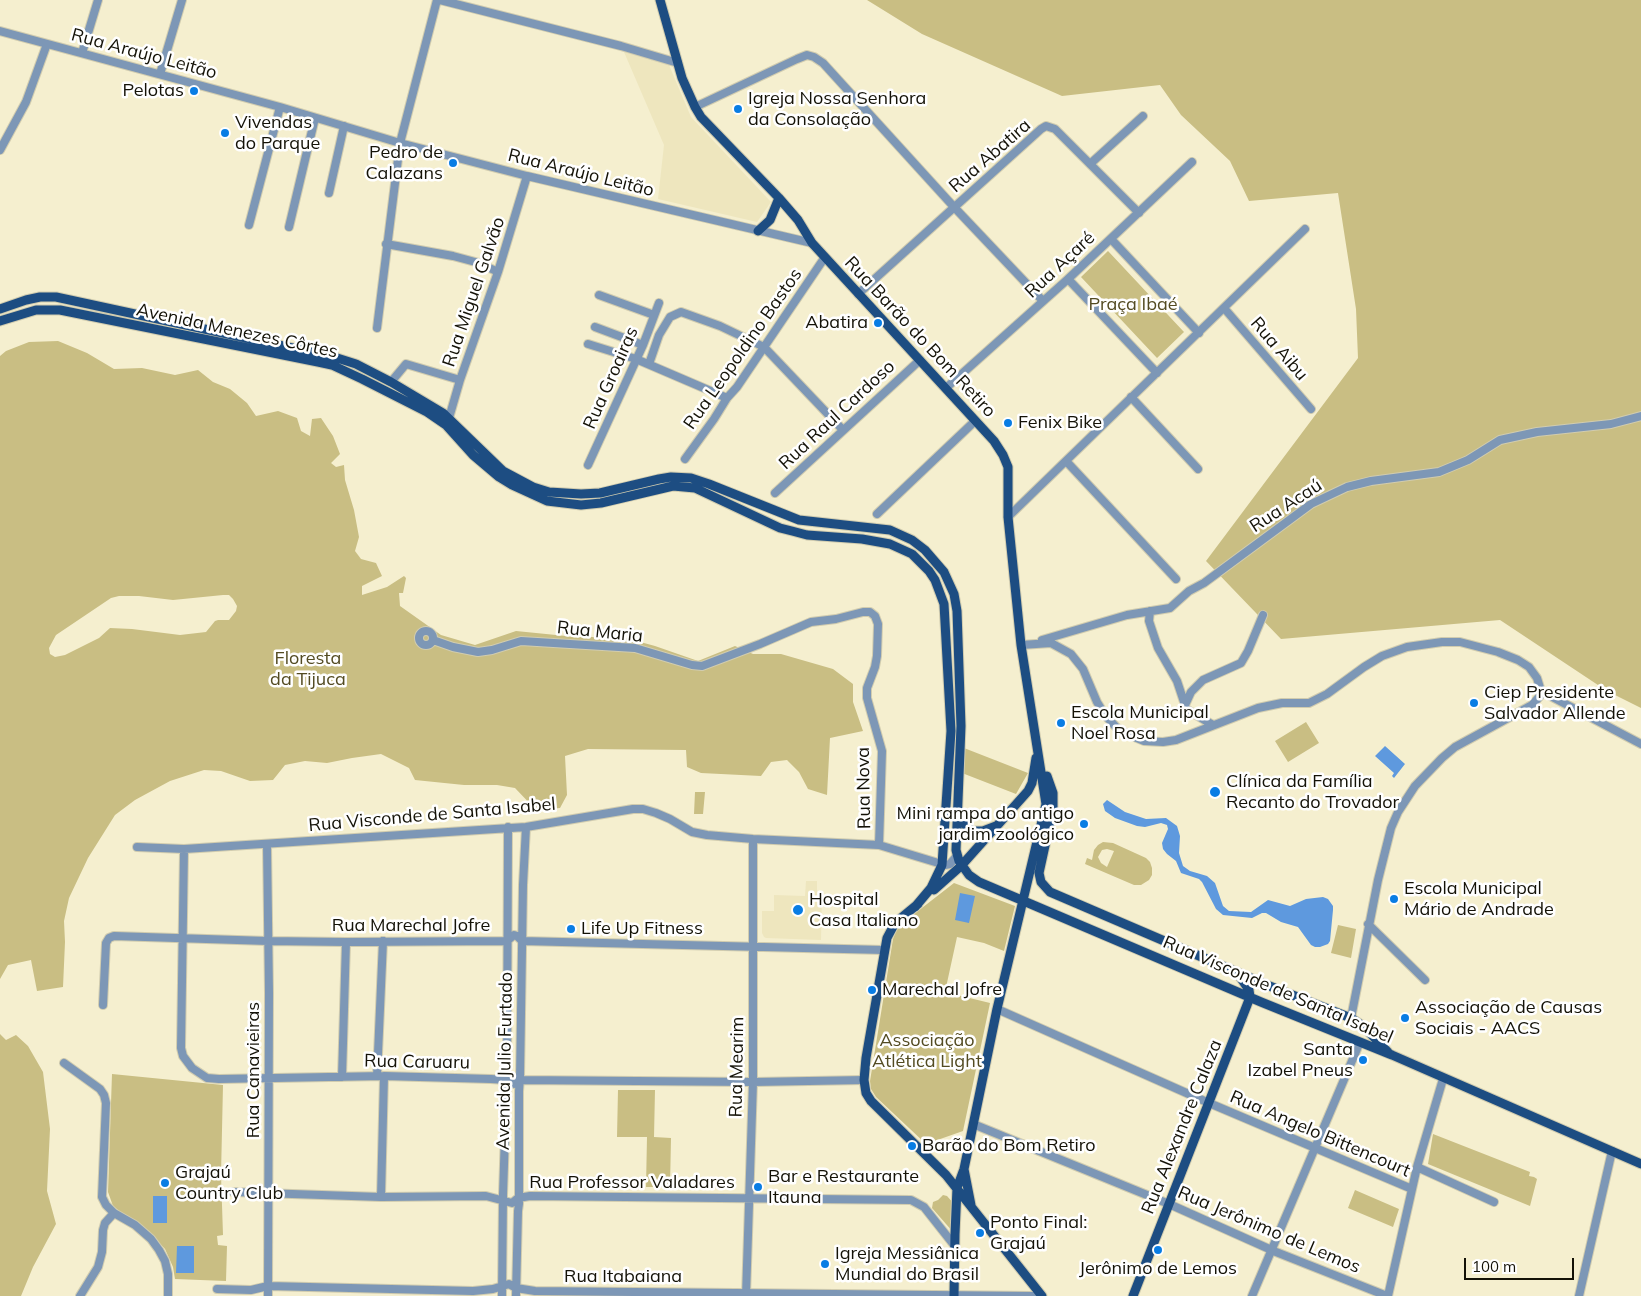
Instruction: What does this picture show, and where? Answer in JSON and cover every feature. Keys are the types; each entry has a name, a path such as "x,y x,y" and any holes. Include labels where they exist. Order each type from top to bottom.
{"main road":[{"name":"Rua Barão do Bom Retiro","path":"660,0 682,78 695,108 709,126 779,198 798,220 812,243 999,448 1008,466 1008,517 1021,645 1046,804 997,1009 964,1168 957,1188 973,1211 1042,1296"},
{"path":"758,230 770,220 779,198"},
{"name":"Avenida Menezes Côrtes","path":"0,309 26,300 40,297 56,297 317,352 356,364 391,382 449,418 503,471 533,487 549,492 582,494 665,478 691,478 799,520 890,530 912,540 936,561 950,583 957,611 961,726 956,830 957,856 961,866"},
{"name":"Avenida Menezes Côrtes","path":"0,321 36,310 60,310 325,364 362,379 427,412 446,425 473,455 499,477 547,501 581,505 601,503 673,486 695,488 780,528 807,535 862,539 890,544 912,554 926,567 941,593 945,621 951,731 942,865 940,874 915,907"},
{"name":"Rua Barão do Bom Retiro","path":"1037,745 1054,799 1052,816 1039,864 1039,877 1044,886 1059,898 1350,1018 1363,1026 1392,1055"},
{"path":"954,1295 957,1188 871,1101 866,1093 864,1080 887,938 895,923 961,866 1020,801 1032,783 1037,745"},
{"path":"957,804 958,814 962,822 972,830 983,831 998,825"},
{"name":"Rua Visconde de Santa Isabel","path":"961,866 979,882 1392,1055 1443,1079 1641,1164"},
{"path":"1236,972 1246,984 1250,997"},
{"name":"Rua Alexandre Calaza","path":"1133,1296 1250,997"},
{"name":"Rua Barão do Bom Retiro","path":"964,1168 973,1211"}],"street":[{"path":"82,53 98,0"},
{"path":"160,74 182,0"},
{"path":"376,328 400,143 438,0 621,46 678,63"},
{"name":"Rua Araújo Leitão","path":"0,30 280,107 400,143 527,176 812,243"},
{"path":"0,150 26,102 47,44"},
{"path":"695,108 797,59 807,55 814,57 823,63 954,208 1043,301"},
{"path":"249,225 280,107"},
{"path":"1090,164 1143,116"},
{"path":"289,227 316,118"},
{"path":"329,193 344,126"},
{"name":"Rua Abatira","path":"858,294 1046,126 1055,129 1139,213"},
{"name":"Rua Açaré","path":"946,388 1139,213 1192,162"},
{"name":"Rua Miguel Galvão","path":"449,418 460,380 498,272 527,176"},
{"path":"1008,517 1305,229"},
{"path":"1110,239 1199,333"},
{"path":"386,244 453,256 479,263 498,272"},
{"name":"Rua Leopoldino Bastos","path":"685,459 727,398 737,387 825,257"},
{"path":"1068,278 1157,372"},
{"path":"599,295 654,315"},
{"name":"Rua Groairas","path":"588,465 643,345 659,303"},
{"name":"Rua Aibu","path":"1224,308 1312,409"},
{"path":"649,364 659,335 670,317 680,312 728,330 764,347 843,430"},
{"path":"595,326 643,345"},
{"path":"588,344 649,364 727,398"},
{"name":"Rua Raul Cardoso","path":"775,493 920,360"},
{"path":"391,382 406,364 460,380"},
{"path":"1131,397 1198,469"},
{"name":"Rua Acaú","path":"1021,645 1127,615 1170,608 1189,591 1204,583 1311,504 1348,487 1371,481 1439,472 1468,460 1500,440 1537,432 1610,424 1641,416"},
{"path":"877,514 975,421"},
{"path":"1066,461 1176,579"},
{"path":"1150,611 1149,621 1158,648 1177,681 1186,709 1213,725"},
{"name":"Rua Maria","path":"433,640 453,647 478,652 492,650 521,641 635,648 692,665 702,666 811,622 836,619 863,612 870,612 875,616"},
{"path":"1185,705 1191,692 1203,680 1241,663 1263,615"},
{"name":"Rua Nova","path":"875,616 878,624 877,656 867,688 867,698 882,752 879,845"},
{"path":"1021,645 1051,643 1071,654 1083,669 1097,702 1105,715 1116,727 1144,741 1163,742 1176,740 1258,708 1270,705 1309,703 1326,694 1382,656 1407,647 1442,642 1470,644 1518,660 1529,667 1537,678 1541,691 1540,696 1532,705 1455,747 1415,786 1398,812 1391,828 1368,924 1350,1018"},
{"path":"1541,691 1641,744"},
{"name":"Rua Visconde de Santa Isabel","path":"137,847 184,849 526,827 616,811 643,810 670,819 692,832 707,835 879,845 942,865"},
{"name":"Avenida Julio Furtado","path":"502,1294 507,1077 508,827"},
{"name":"Avenida Julio Furtado","path":"516,1294 522,943 526,827"},
{"name":"Rua Mearim","path":"746,1294 753,1082 753,839"},
{"name":"Rua Canavieiras","path":"267,844 268,1296"},
{"name":"Rua Caruaru","path":"184,849 181,1048 192,1068 207,1078 219,1079 342,1076 491,1078 507,1077 514,1070 520,1078"},
{"path":"942,865 950,864 957,856"},
{"path":"1368,924 1425,980"},
{"name":"Rua Marechal Jofre","path":"103,1005 106,943 109,938 114,936 268,942 507,943 514,935 518,936 522,943"},
{"path":"381,1197 383,941"},
{"path":"342,1076 346,942"},
{"name":"Rua Marechal Jofre","path":"507,943 510,949 517,951 522,943"},
{"name":"Rua Marechal Jofre","path":"522,943 884,950"},
{"name":"Rua Angelo Bittencourt","path":"997,1009 1412,1189"},
{"path":"1252,1296 1360,1042"},
{"path":"64,1063 100,1089 104,1095 106,1103 102,1197 106,1205 114,1213 151,1239 159,1250 168,1274 168,1296"},
{"name":"Rua Caruaru","path":"507,1077 514,1084 520,1078 753,1082 864,1080"},
{"path":"1388,1296 1417,1167 1443,1079"},
{"name":"Rua Jerônimo de Lemos","path":"973,1124 1388,1296"},
{"path":"1579,1296 1612,1151"},
{"path":"1417,1167 1494,1202"},
{"name":"Rua Professor Valadares","path":"504,1190 510,1187 518,1195 530,1196 911,1200 924,1207 954,1246"},
{"name":"Rua Professor Valadares","path":"233,1192 381,1197 486,1196 512,1203 518,1195"},
{"path":"80,1296 98,1267 102,1252 105,1223 114,1213"},
{"name":"Rua Itabaiana","path":"217,1289 251,1290 268,1286 473,1291 502,1294 509,1284 516,1294 535,1291 1033,1296"}],"shaded area":[{"path":"624,52 669,65 691,117 771,202 757,222 658,199 664,145"},
{"name":"Hospital Casa Italiano","path":"806,881 817,881 817,896 822,896 821,940 764,937 762,933 762,911 774,911 774,895 805,896"}],"green space":[{"path":"867,0 1641,0 1641,708 1607,691 1500,620 1281,639 1206,561 1358,358 1356,309 1338,193 1249,201 1230,161 1181,115 1160,85 1062,96 922,34"},
{"name":"Praça Ibaé","path":"1108,251 1184,332 1157,358 1081,277"},
{"name":"Floresta da Tijuca","path":"58,341 87,353 114,369 142,368 175,375 198,370 213,382 230,389 247,403 256,416 278,411 297,418 301,431 310,436 312,419 321,418 333,436 340,454 331,463 336,467 344,465 345,480 354,510 359,537 355,551 361,559 376,563 382,576 362,586 362,595 387,587 404,576 406,578 403,593 399,593 400,606 441,635 475,645 516,631 576,637 622,637 698,661 735,646 753,654 781,654 833,669 853,684 853,702 863,731 830,738 827,795 808,789 799,772 787,760 771,762 761,776 701,773 687,767 686,750 588,749 565,756 567,795 560,808 536,810 515,788 497,785 464,785 415,780 409,768 381,754 327,763 305,761 285,765 273,780 250,781 221,771 204,770 170,781 135,800 115,815 88,858 69,898 64,921 63,987 37,991 31,960 8,965 0,979 0,356 6,351 29,342","holes":["229,595 237,606 236,611 229,620 215,621 206,632 180,635 110,628 99,638 65,655 55,657 50,654 49,648 56,635 111,598 139,596 173,600"]},
{"path":"1306,722 1319,743 1288,762 1275,741"},
{"path":"964,748 1028,773 1016,794 962,773"},
{"path":"695,792 705,792 703,814 694,814"},
{"path":"1103,842 1113,843 1146,858 1152,868 1152,875 1149,880 1141,885 1134,885 1085,864 1087,858 1092,860 1094,850","holes":["1102,850 1114,851 1107,867 1101,863 1098,857"]},
{"name":"Associação Atlética Light","path":"954,883 1015,906 1004,951 984,943 957,937 945,992 990,1003 963,1131 926,1144 876,1097 871,1089 870,1081 893,939 896,931 900,925"},
{"path":"1338,925 1356,929 1351,958 1331,953"},
{"path":"0,1034 6,1040 16,1035 28,1046 43,1072 50,1129 47,1191 56,1224 33,1267 21,1296 0,1296"},
{"name":"Grajaú Country Club","path":"112,1074 223,1085 221,1175 223,1235 217,1236 218,1245 227,1246 226,1281 175,1279 173,1267 165,1249 148,1231 113,1206 108,1192"},
{"path":"618,1090 655,1090 654,1137 671,1138 670,1187 646,1187 647,1137 617,1137"},
{"path":"1433,1134 1530,1172 1529,1176 1537,1179 1530,1206 1428,1164"},
{"path":"1355,1190 1399,1209 1393,1227 1348,1208"},
{"path":"943,1195 947,1196 955,1205 953,1232 932,1208 933,1202"}],"water":[{"path":"1385,746 1405,764 1394,778 1392,776 1394,773 1375,756"},
{"path":"1107,800 1125,812 1146,819 1166,818 1177,826 1180,836 1179,853 1183,866 1190,871 1207,876 1215,883 1223,906 1229,911 1251,912 1268,900 1290,906 1306,899 1323,897 1328,899 1333,906 1330,941 1328,944 1315,947 1311,945 1298,927 1281,922 1266,913 1252,918 1223,915 1216,909 1202,882 1199,879 1181,873 1176,861 1163,849 1162,843 1168,829 1167,825 1161,823 1145,827 1137,826 1115,818 1105,811 1103,804"},
{"path":"960,893 975,896 969,923 955,920"},
{"path":"153,1196 167,1196 167,1223 153,1223"},
{"path":"177,1246 194,1246 194,1273 176,1273"}],"place":[{"name":"Pelotas","path":"194,91"},
{"name":"Igreja Nossa Senhora da Consolação","path":"738,109"},
{"name":"Vivendas do Parque","path":"225,133"},
{"name":"Pedro de Calazans","path":"453,163"},
{"name":"Abatira","path":"878,323"},
{"name":"Fenix Bike","path":"1008,423"},
{"name":"Ciep Presidente Salvador Allende","path":"1474,703"},
{"name":"Escola Municipal Noel Rosa","path":"1061,723"},
{"name":"Clínica da Família Recanto do Trovador","path":"1215,792"},
{"name":"Mini rampa do antigo jardim zoológico","path":"1084,824"},
{"name":"Escola Municipal Mário de Andrade","path":"1394,899"},
{"name":"Hospital Casa Italiano","path":"798,910"},
{"name":"Life Up Fitness","path":"571,929"},
{"name":"Marechal Jofre","path":"872,990"},
{"name":"Associação de Causas Sociais - AACS","path":"1405,1018"},
{"name":"Santa Izabel Pneus","path":"1363,1060"},
{"name":"Barão do Bom Retiro","path":"912,1146"},
{"name":"Grajaú Country Club","path":"165,1183"},
{"name":"Bar e Restaurante Itauna","path":"758,1187"},
{"name":"Ponto Final: Grajaú","path":"980,1233"},
{"name":"Jerônimo de Lemos","path":"1158,1250"},
{"name":"Igreja Messiânica Mundial do Brasil","path":"825,1264"}]}
